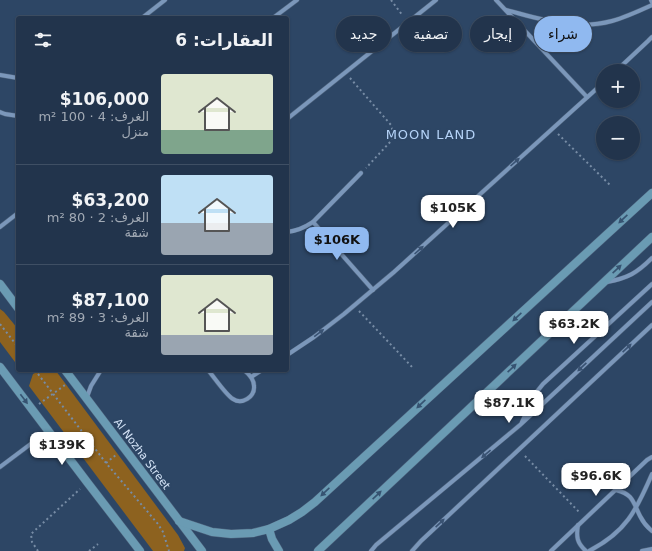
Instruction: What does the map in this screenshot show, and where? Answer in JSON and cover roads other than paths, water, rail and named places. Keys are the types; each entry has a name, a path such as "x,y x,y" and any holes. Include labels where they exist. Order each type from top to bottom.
{"street":[{"path":"145,16 165,0"},
{"path":"276,16 297,0"},
{"path":"289,117 436,0"},
{"path":"496,0 587,97"},
{"path":"506,10 554,23 583,26 613,21 627,16 652,2"},
{"path":"623,64 652,37"},
{"path":"0,75 16,78"},
{"path":"289,354 314,337 354,306 394,272 596,89"},
{"path":"0,112 16,116"},
{"path":"289,232 305,227 312,222 361,173"},
{"path":"179,521 212,532 231,534 253,533 269,529 302,512 652,193"},
{"path":"0,227 16,215"},
{"path":"312,222 373,290"},
{"path":"318,551 652,237"},
{"path":"603,282 627,277 640,270 652,258"},
{"path":"0,284 16,305"},
{"path":"520,425 535,394 543,384 652,284"},
{"path":"371,551 376,545 520,425 652,302"},
{"path":"412,551 518,449 652,325"},
{"path":"0,367 140,551"},
{"name":"Al Nozha Street","path":"66,372 202,551"},
{"path":"87,398 91,386 100,372"},
{"path":"210,372 232,398 238,401 245,400 250,397 254,391 254,384 251,377 246,372"},
{"path":"251,377 259,372"},
{"path":"0,467 48,431"},
{"path":"551,551 647,460 652,457"},
{"path":"578,525 578,540 581,547 588,551 602,544 627,522 636,508 652,474"},
{"path":"616,490 627,494 631,498 640,518 652,531"},
{"path":"269,529 272,539 279,551"},
{"path":"642,551 652,549"}],"district":[{"name":"MOON LAND","path":"431,134"}]}
